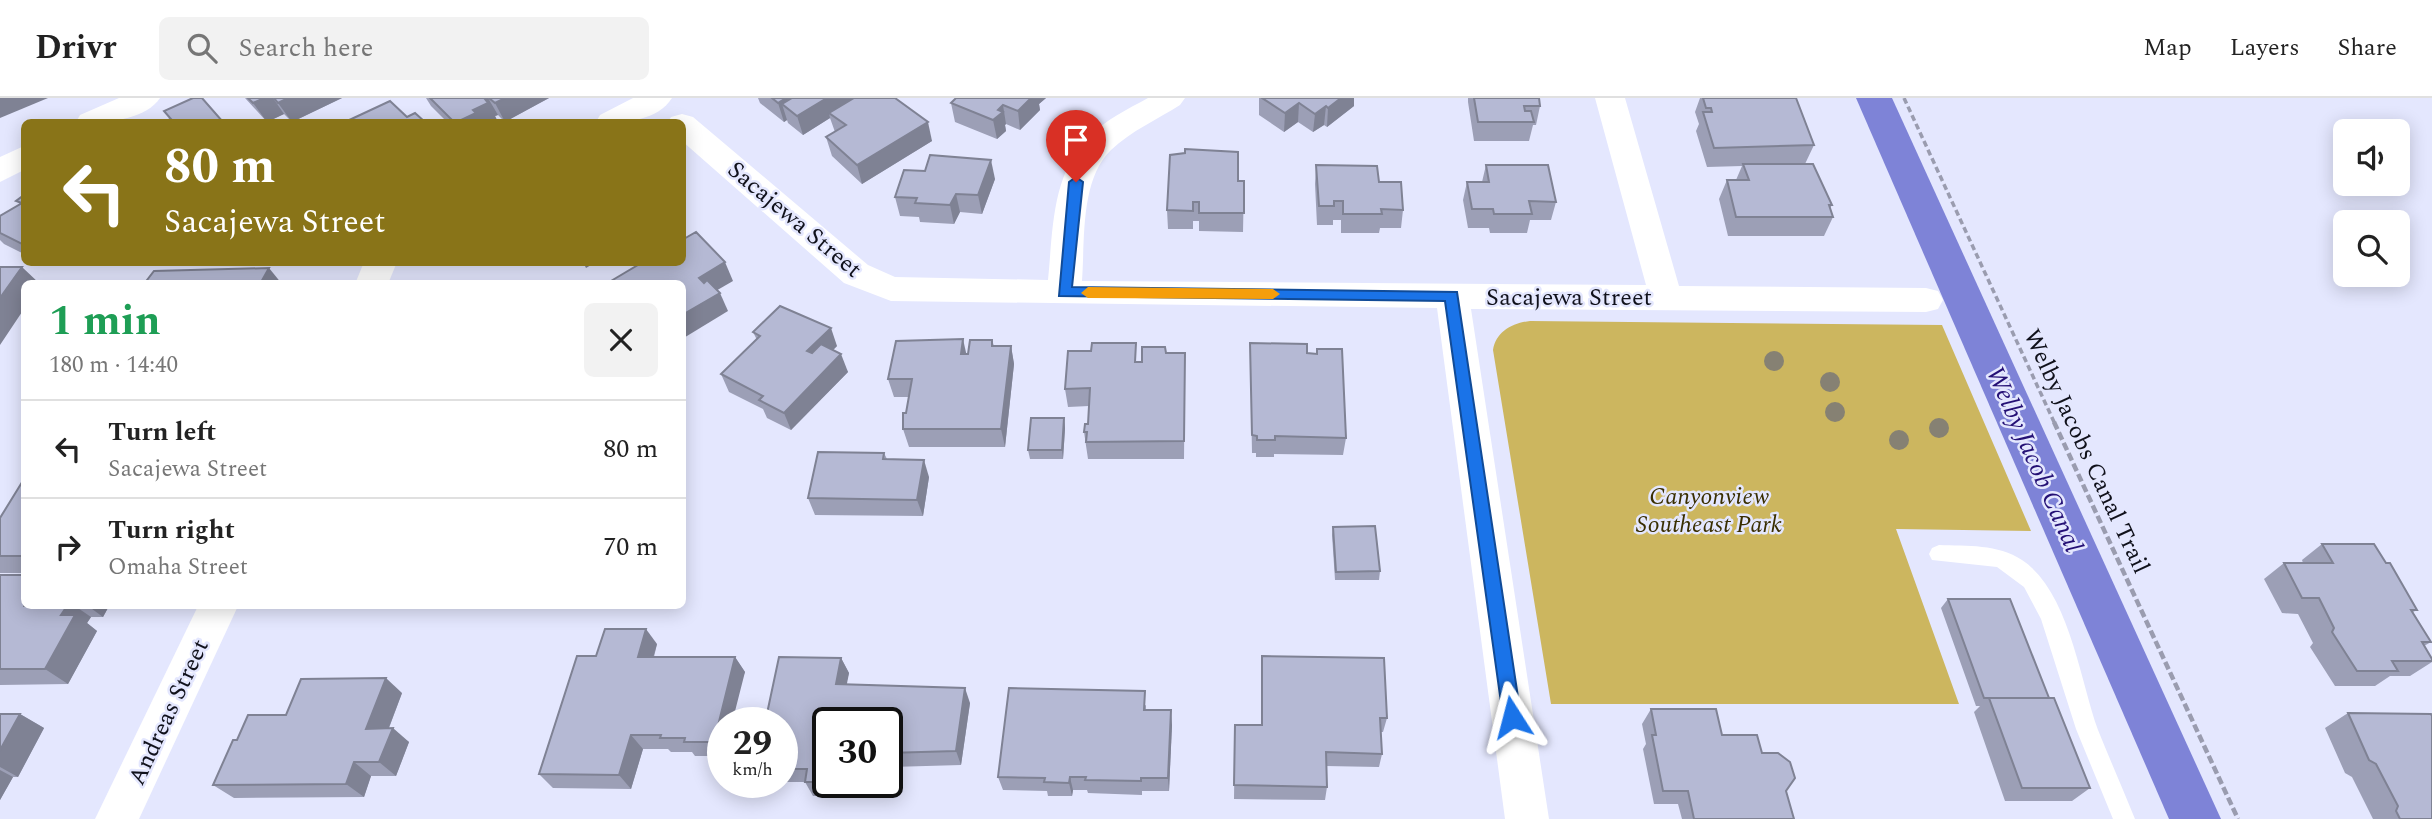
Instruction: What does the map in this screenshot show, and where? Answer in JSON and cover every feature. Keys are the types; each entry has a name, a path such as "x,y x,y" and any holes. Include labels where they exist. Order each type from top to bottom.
{"street":[{"path":"98,119 145,98"},
{"path":"616,119 655,98"},
{"name":"Sacajewa Street","path":"655,98 678,119"},
{"path":"1064,292 1076,182 1086,162 1098,144 1170,98"},
{"path":"1610,98 1666,298"},
{"name":"Sacajewa Street","path":"686,126 856,274 891,289 1926,300"},
{"path":"0,171 21,158"},
{"path":"1451,296 1527,819"},
{"name":"Andreas Street","path":"117,819 217,609"}],"lane":[{"path":"1939,554 1992,555 2016,566 2035,583 2059,641 2087,727 2124,819"}],"path":[{"name":"Welby Jacobs Canal Trail","path":"1904,98 2238,819"}],"green space":[{"name":"Canyonview Southeast Park","path":"1530,321 1942,325 2031,531 1896,529 1959,704 1551,704 1493,350 1501,333 1517,324"}],"building":[{"path":"193,98 202,98 220,119 171,119 164,111"},
{"path":"248,98 264,98 253,103"},
{"path":"274,98 288,98 278,103"},
{"path":"430,98 484,98 488,103 473,110 476,113 463,119 451,119"},
{"path":"489,98 505,98 495,103"},
{"path":"772,98 786,98 778,103"},
{"path":"792,98 827,98 797,116 782,104"},
{"path":"854,98 895,98 928,122 857,165 826,137 846,125 829,113"},
{"path":"956,98 1031,98 1018,111 1003,105 998,110 1003,112 993,120 951,103"},
{"path":"1262,98 1341,98 1315,114 1299,103 1285,113"},
{"path":"1474,98 1539,98 1540,106 1524,106 1525,111 1531,111 1534,122 1478,122"},
{"path":"1703,98 1796,98 1814,145 1714,148 1703,112 1712,112 1711,108 1706,108"},
{"path":"390,101 407,117 415,113 422,119 351,119"},
{"path":"1185,149 1238,152 1238,181 1244,181 1244,213 1199,213 1199,202 1193,202 1193,211 1167,210 1170,155 1185,153"},
{"path":"930,155 991,160 978,195 956,194 950,205 915,203 917,198 895,197 904,170 925,171"},
{"path":"1743,164 1813,164 1832,205 1829,205 1833,217 1736,217 1727,180 1749,180"},
{"path":"1316,165 1377,166 1379,182 1401,182 1403,210 1381,209 1382,214 1343,214 1343,201 1334,201 1334,206 1319,206"},
{"path":"1486,165 1548,165 1556,202 1529,201 1532,214 1494,214 1493,209 1472,209 1467,182 1489,182"},
{"path":"21,204 21,244 0,233 0,216"},
{"path":"696,232 725,262 699,278 704,283 707,280 720,293 686,313 686,280 613,280 636,266 686,266 686,238"},
{"path":"0,267 22,267 0,298"},
{"path":"269,268 262,280 147,280 154,271"},
{"path":"780,306 831,328 807,351 812,353 821,344 841,354 784,413 759,400 763,396 721,374 760,336 753,332"},
{"path":"963,339 961,354 968,354 970,340 992,340 992,346 1011,346 1001,429 903,429 903,413 906,413 912,379 888,379 896,341"},
{"path":"1092,343 1136,343 1135,362 1142,362 1142,347 1165,347 1166,353 1185,353 1184,441 1086,442 1087,432 1084,432 1085,424 1088,424 1090,388 1065,389 1068,351 1091,351"},
{"path":"1250,343 1307,344 1307,353 1317,354 1317,349 1342,349 1346,438 1275,436 1275,440 1257,440 1257,436 1252,435"},
{"path":"1031,418 1064,418 1062,450 1028,450"},
{"path":"818,452 884,453 883,459 924,460 917,500 808,498"},
{"path":"21,484 21,556 0,556 0,518"},
{"path":"1375,526 1380,571 1336,572 1333,527"},
{"path":"2322,544 2374,544 2386,563 2390,563 2417,610 2411,610 2431,642 2422,642 2432,661 2392,661 2398,671 2357,671 2332,632 2334,628 2319,598 2302,598 2284,563 2333,563"},
{"path":"0,575 21,575 21,609 65,609 61,615 75,615 45,669 0,669"},
{"path":"1948,599 2010,599 2049,698 1984,698"},
{"path":"605,629 646,629 638,657 735,657 723,707 707,707 707,742 684,742 685,738 660,738 661,735 631,735 619,775 539,774 577,656 596,656"},
{"path":"1262,656 1384,658 1387,718 1380,718 1382,754 1326,752 1327,787 1234,785 1235,725 1262,725"},
{"path":"779,657 841,658 836,684 965,688 956,751 903,753 903,707 812,707 812,782 805,782 807,769 798,769 798,707 768,707"},
{"path":"386,678 366,729 393,728 379,762 354,762 346,784 213,785 233,740 237,740 248,715 286,715 301,679"},
{"path":"1009,688 1145,691 1144,710 1171,710 1168,778 1141,778 1141,781 1085,780 1086,777 1070,777 1069,783 1044,782 1045,778 998,777"},
{"path":"1989,698 2054,698 2090,788 2022,788"},
{"path":"1651,709 1716,709 1722,735 1757,735 1762,753 1778,753 1790,762 1795,778 1786,791 1794,819 1694,819 1688,791 1663,791 1652,735 1656,735"},
{"path":"2348,713 2431,714 2432,819 2400,819 2396,811 2398,806 2376,764 2369,760"},
{"path":"0,714 20,714 0,750"}],"waterway":[{"name":"Welby Jacob Canal","path":"1874,98 2195,819"}],"slow traffic":[{"path":"1088,293 1273,294"}],"route":[{"path":"1076,182 1064,292 1451,296 1512,717"}]}
